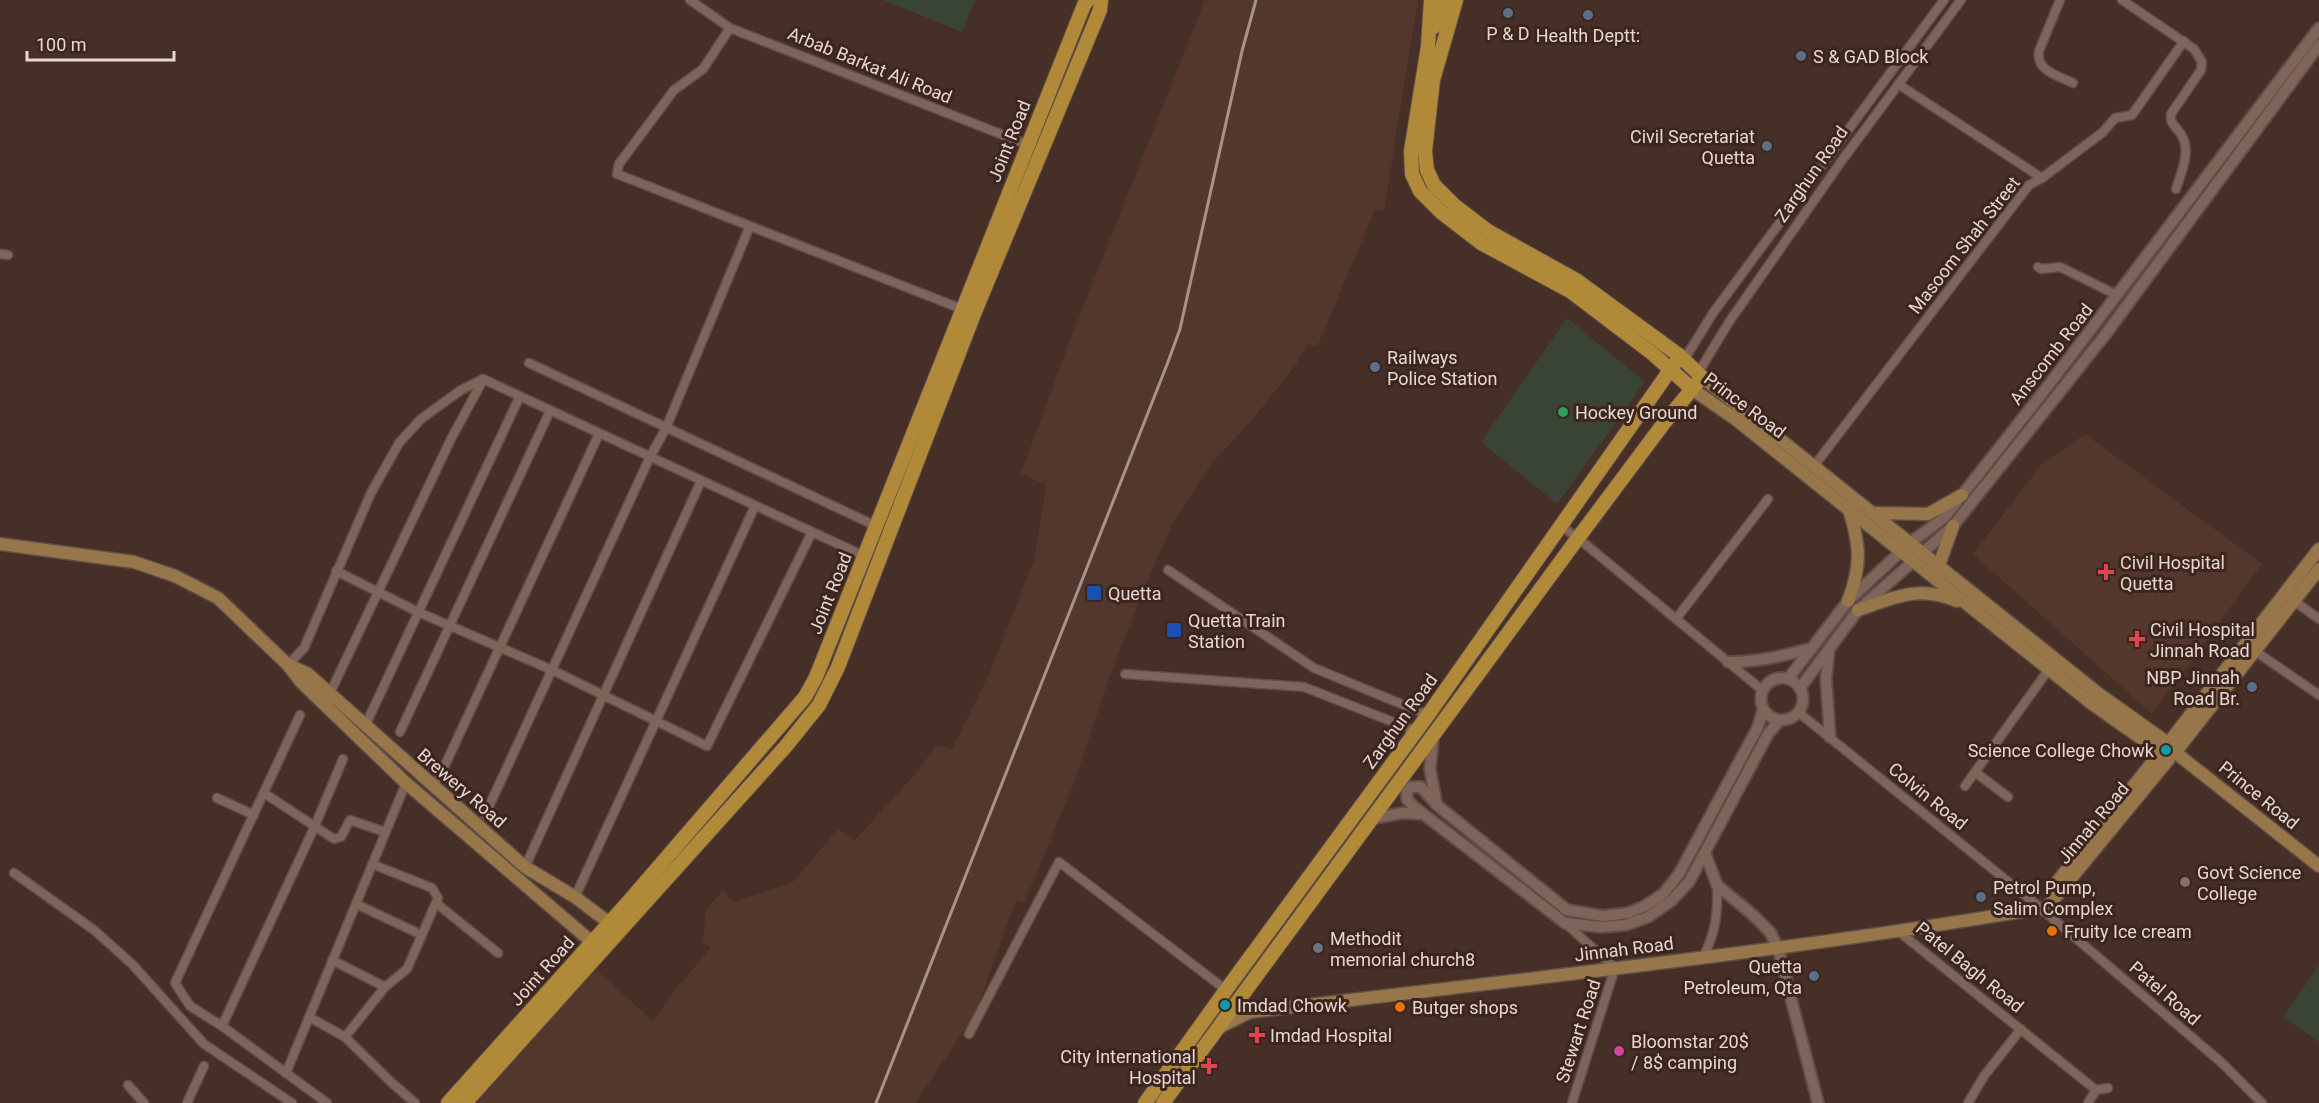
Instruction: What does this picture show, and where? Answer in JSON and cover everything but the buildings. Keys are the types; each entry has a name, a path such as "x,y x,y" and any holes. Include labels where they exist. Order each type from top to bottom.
{"main road":[{"name":"Joint Road","path":"465,1103 805,697 816,677 1083,5 1088,0"},
{"name":"Joint Road","path":"614,926 803,727 823,698 838,667 974,314 1100,10 1101,0"},
{"path":"1431,0 1434,47"},
{"path":"1434,47 1445,0"},
{"path":"1434,47 1456,0"},
{"name":"Prince Road","path":"1434,47 1433,80 1425,151 1427,170 1434,185 1454,205 1488,231 1576,280 1682,358 1700,375 1873,513 1972,608 2091,703 2168,750"},
{"name":"Prince Road","path":"1434,47 1411,151 1412,174 1420,191 1442,213 1481,243 1570,291 1671,369 1692,389 1734,418 1849,509 1907,546"},
{"name":"Zarghun Road","path":"1145,1103 1428,715 1671,369 1682,358"},
{"name":"Zarghun Road","path":"1164,1103 1578,538 1692,389 1700,375"},
{"path":"1873,513 1928,514 1962,495"},
{"path":"1848,601 1856,579 1859,559 1857,537 1849,509"},
{"path":"1939,565 1953,526"},
{"name":"Brewery Road","path":"0,544 134,562 175,576 218,598 406,783 597,946"},
{"name":"Jinnah Road","path":"1218,1028 1250,1012 1778,948 1920,929 2040,908 2250,647 2288,597 2319,549"},
{"name":"Prince Road","path":"1918,556 1939,565 2168,750 2319,866"},
{"name":"Jinnah Road","path":"2288,597 2319,569"},
{"path":"1858,610 1906,593 1922,592 1940,594 1972,608"},
{"name":"Brewery Road","path":"288,665 308,674 525,867 574,897 614,926"},
{"name":"Joint Road","path":"448,1103 597,946"}],"street":[{"name":"Arbab Barkat Ali Road","path":"690,0 730,28 1043,150"},
{"name":"Zarghun Road","path":"1682,358 1944,0"},
{"name":"Zarghun Road","path":"1700,375 1729,322 1843,159 1961,0"},
{"path":"2060,0 2039,51 2038,60 2041,67 2073,83"},
{"path":"2122,0 2194,48 2202,62 2201,70 2171,114 2171,120 2182,136 2186,148 2184,165 2176,189"},
{"path":"730,28 703,69 674,90 619,164 618,174 962,309"},
{"name":"Anscomb Road","path":"1800,688 1858,610 1953,526 2105,335 2316,45 2318,31"},
{"name":"Masoom Shah Street","path":"1814,466 2029,185 2042,178 2103,132 2115,118 2132,115 2184,42"},
{"name":"Anscomb Road","path":"1788,679 1848,601 1907,546 1944,518 2117,295 2316,45"},
{"path":"1898,84 2042,178"},
{"path":"485,815 650,457 666,428 750,226"},
{"path":"2038,267 2041,269 2060,267 2117,295"},
{"path":"529,363 876,526"},
{"path":"483,379 864,556"},
{"path":"288,665 304,648 371,493 399,443 421,419 461,390 483,379"},
{"path":"330,693 451,438 483,379"},
{"path":"365,726 520,396"},
{"path":"400,732 550,411"},
{"path":"439,778 599,434"},
{"path":"525,867 701,481"},
{"path":"1676,619 1768,499"},
{"path":"574,897 755,506"},
{"path":"1561,526 1762,690"},
{"path":"336,571 418,612 552,670 707,746 812,532"},
{"path":"1168,570 1314,668 1428,715"},
{"path":"2288,597 2319,619"},
{"path":"2250,647 2319,695"},
{"path":"1728,662 1774,659 1812,648"},
{"path":"1829,650 1826,679 1830,738"},
{"path":"1965,786 2049,669"},
{"path":"1125,674 1304,687 1416,731"},
{"path":"1615,968 1564,923 1423,814 1407,799 1407,792 1411,787 1421,787 1437,805 1568,910 1603,916 1628,913 1645,906 1663,894 1679,874 1758,727 1763,710 1762,690 1773,680 1788,679 1800,688 1803,698 1798,712 1790,719 1780,720 1771,717 1763,710"},
{"name":"Colvin Road","path":"1798,712 2040,908"},
{"path":"300,715 175,982 190,1006 222,1026 327,1103"},
{"path":"1564,923 1602,927 1626,925 1648,917 1671,902 1689,882 1768,734 1780,720"},
{"path":"1432,739 1430,769 1437,805"},
{"path":"222,1026 344,759"},
{"path":"1975,772 2008,797"},
{"path":"286,1073 406,783"},
{"path":"264,793 334,839 341,837 350,820 385,832"},
{"path":"217,798 254,815"},
{"path":"1374,818 1403,813 1423,814"},
{"path":"1704,957 1712,942 1717,923 1717,885 1705,853"},
{"path":"969,1034 1059,862 1226,990"},
{"path":"345,1037 385,987 407,969 436,903 436,892 432,888 372,864"},
{"path":"14,873 94,930 132,964 204,1044 292,1103"},
{"path":"1717,885 1770,932 1778,948 1818,1103"},
{"path":"436,903 498,953"},
{"path":"356,904 422,935"},
{"name":"Patel Road","path":"2040,908 2222,1063 2262,1103"},
{"name":"Patel Bagh Road","path":"1898,931 2096,1090"},
{"path":"332,960 385,987"},
{"name":"Stewart Road","path":"1572,1103 1615,968"},
{"path":"309,1017 345,1037 416,1103"},
{"name":"Patel Bagh Road","path":"1968,1103 1983,1076 2021,1029"},
{"path":"187,1103 204,1066"},
{"path":"128,1085 144,1103"},
{"path":"2088,1103 2096,1090 2108,1088"},
{"path":"273,1103 277,1092"}],"shaded area":[{"path":"1205,0 1418,0 1384,210 1375,210 1317,347 1307,344 1295,366 1252,420 1211,464 1172,525 1108,681 1074,783 1024,903 1016,900 975,1014 915,1103 456,1103 584,959 653,1021 678,986 711,948 703,942 706,909 723,891 734,902 793,882 838,829 855,840 918,771 936,745 952,749 991,670 1034,560 1046,485 1021,473 1072,335"},
{"name":"Civil Hospital Jinnah Road","path":"2085,434 2262,564 2152,714 1973,554 2042,464"}],"green space":[{"path":"883,0 975,0 962,32"},
{"name":"Hockey Ground","path":"1567,318 1645,382 1557,504 1481,442"},
{"path":"2319,965 2319,1042 2283,1017"}],"railway":[{"path":"876,1103 1180,329 1242,51 1256,0"}],"place":[{"name":"P & D","path":"1508,13"},
{"name":"Health Deptt:","path":"1588,15"},
{"name":"S & GAD Block","path":"1801,56"},
{"name":"Civil Secretariat Quetta","path":"1767,146"},
{"name":"Railways Police Station","path":"1375,367"},
{"name":"Hockey Ground","path":"1563,412"},
{"name":"Civil Hospital Quetta","path":"2106,572"},
{"name":"Quetta","path":"1094,593"},
{"name":"Quetta Train Station","path":"1174,630"},
{"name":"Civil Hospital Jinnah Road","path":"2137,639"},
{"name":"NBP Jinnah Road Br.","path":"2252,687"},
{"name":"Science College Chowk","path":"2166,750"},
{"name":"Govt Science College","path":"2185,882"},
{"name":"Petrol Pump, Salim Complex","path":"1981,897"},
{"name":"Fruity Ice cream","path":"2052,931"},
{"name":"Methodit memorial church8","path":"1318,948"},
{"name":"Quetta Petroleum, Qta","path":"1814,976"},
{"name":"Imdad Chowk","path":"1225,1005"},
{"name":"Butger shops","path":"1400,1007"},
{"name":"Imdad Hospital","path":"1257,1035"},
{"name":"Bloomstar 20$ / 8$ camping","path":"1619,1051"},
{"name":"City International Hospital","path":"1209,1066"}]}
